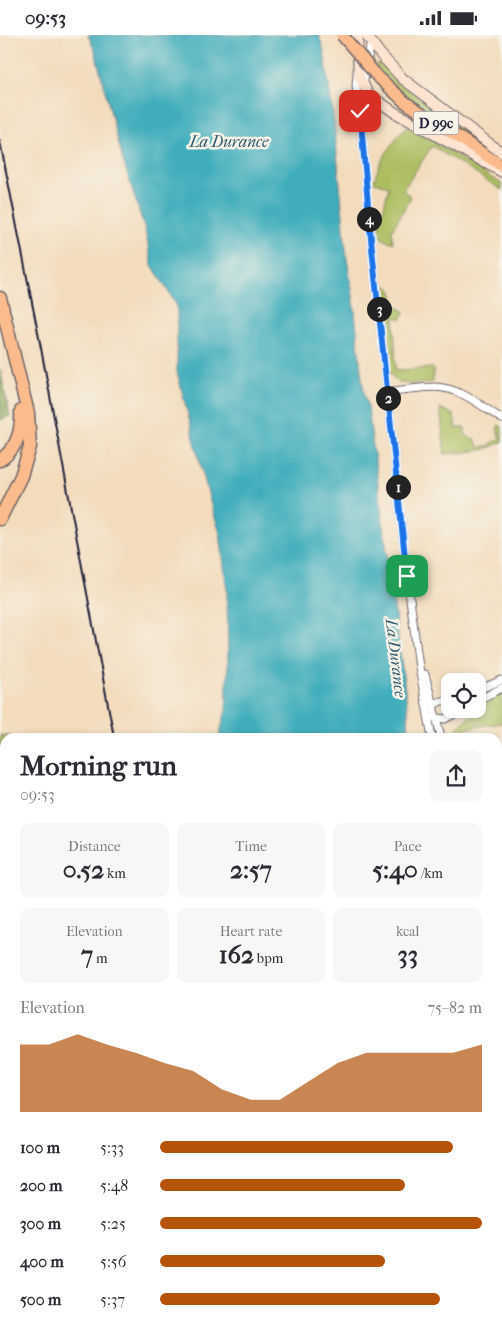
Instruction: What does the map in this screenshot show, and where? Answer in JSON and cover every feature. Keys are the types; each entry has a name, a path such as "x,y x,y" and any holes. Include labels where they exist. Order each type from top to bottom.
{"highway":[{"path":"0,298 27,408 30,447 21,476 0,519"},
{"path":"0,321 20,403 21,415 18,438 6,456 0,459"}],"main road":[{"name":"D 99c","path":"342,35 376,75 405,102 502,166"},
{"path":"357,35 359,77 363,87 375,100 502,173"},
{"path":"368,38 391,68 403,79 502,153"}],"street":[{"path":"360,111 368,38"},
{"path":"358,68 356,87 360,111 371,239 419,667 430,709 436,719 440,733"},
{"path":"388,391 430,387 446,389 465,395 502,419"},
{"path":"416,640 430,693 432,733"},
{"path":"486,687 502,681"},
{"path":"486,697 502,688"},
{"path":"430,693 441,701 430,709"},
{"path":"430,709 436,719"},
{"path":"436,719 445,719 441,733"}],"green space":[{"path":"381,64 400,82 401,86 403,85 502,157 502,160 417,105 387,79 375,65"},
{"path":"406,127 502,184 502,190 432,146 403,190 411,197 392,230 393,243 379,236 378,231 389,186 374,182 382,160"},
{"path":"383,285 391,289 394,304 405,312 401,319 394,317 396,370 433,368 433,382 403,383 394,378 390,373 381,289"},
{"path":"0,369 10,416 0,420"},
{"path":"440,408 454,415 456,428 465,428 465,434 471,439 475,438 478,447 491,446 490,443 500,439 497,429 499,425 502,427 502,442 483,450 445,454"},
{"path":"502,691 502,723 461,729 460,733 454,733 456,729 468,718 486,718 486,702 497,692"}],"water":[{"name":"La Durance","path":"88,35 319,35 324,51 334,122 347,259 408,713 409,733 220,733 226,710 228,666 227,590 220,533 177,372 177,306 152,265 145,230 122,157 95,51"}],"railway":[{"path":"0,141 113,733"}],"route":[{"path":"360,111 371,239 407,576"}]}
